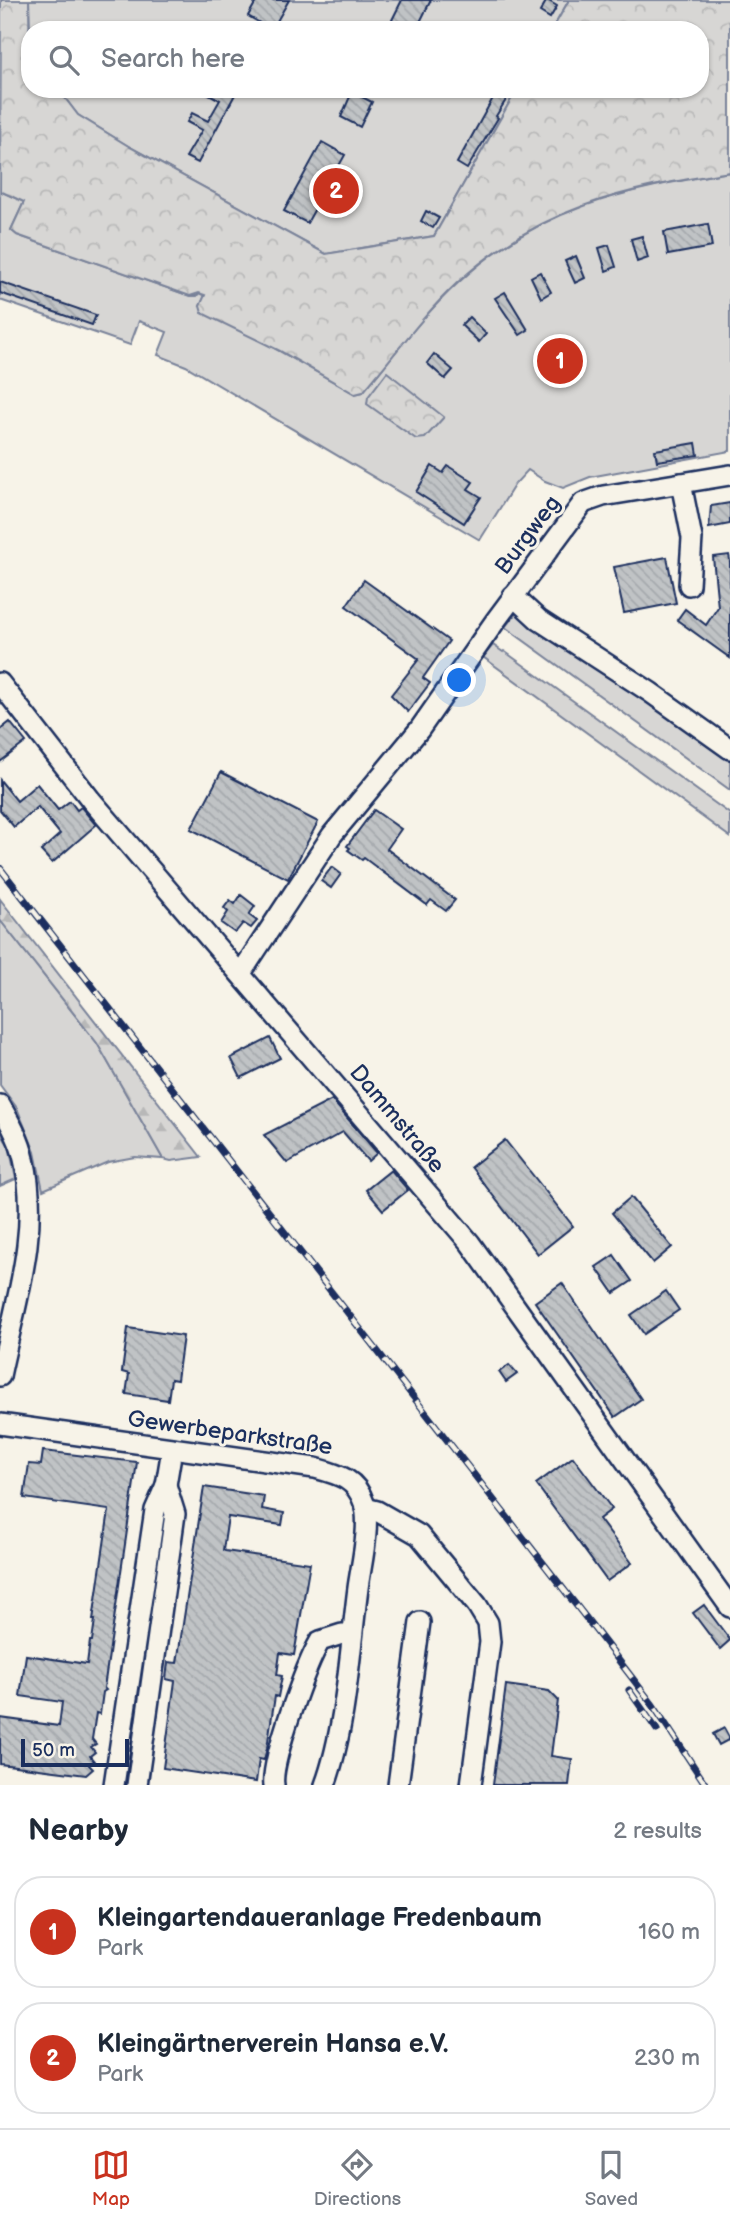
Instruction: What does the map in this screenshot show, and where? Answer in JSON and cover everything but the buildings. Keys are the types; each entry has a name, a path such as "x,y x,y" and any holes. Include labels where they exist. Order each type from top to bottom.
{"street":[{"name":"Burgweg","path":"241,973 332,835 419,730 513,596 583,503 603,496 730,475"},
{"path":"681,483 692,538 689,585"},
{"path":"513,596 539,620 730,749"},
{"name":"Dammstraße","path":"0,683 91,800 470,1243 730,1607"},
{"path":"0,1105 14,1130 24,1157 29,1201 23,1267 0,1376"},
{"name":"Gewerbeparkstraße","path":"0,1424 315,1468 343,1475 356,1486 365,1508"},
{"path":"114,1785 155,1510 166,1485 172,1449"},
{"path":"137,1785 175,1514 166,1485"},
{"path":"325,1785 338,1739 365,1530 365,1508 377,1511 419,1535 477,1605 488,1623 490,1642 471,1785"},
{"path":"398,1785 420,1622"},
{"path":"274,1785 273,1778 284,1737 310,1659 320,1641 342,1634 352,1635"},
{"path":"130,1682 150,1686"}],"green space":[{"path":"1,0 29,0 29,21 21,21 21,98 65,98 78,115 130,147 326,254 434,236 512,98 709,98 709,21 557,21 569,0 730,0 730,172 654,186 585,205 519,236 488,257 444,296 363,392 355,394 280,351 202,313 200,306 205,295 199,293 190,296 17,235 11,230 24,202 0,191"},
{"path":"29,0 569,0 557,21 30,21"},
{"path":"65,98 512,98 434,236 326,254 130,147 78,115"},
{"path":"730,172 730,451 590,477 563,488 528,470 515,484 480,540 186,366 158,355 167,332 139,321 130,345 0,300 0,191 24,202 11,230 17,235 190,296 197,296 199,293 205,296 200,306 355,394 363,392 420,322 458,283 520,236 552,219 619,195"},
{"path":"387,372 444,417 425,438 416,439 367,404 368,397"},
{"path":"518,611 730,756 730,790 505,627"},
{"path":"493,645 730,814 730,837 483,657"},
{"path":"0,899 201,1157 171,1161 163,1159 97,1043 0,920"},
{"path":"0,920 97,1043 163,1159 135,1157 108,1162 43,1190 35,1152 17,1108 0,1085"},
{"path":"0,1132 9,1146 16,1179 0,1186"}],"railway":[{"path":"0,868 583,1614 653,1705 706,1785"},
{"path":"629,1690 657,1730"}],"place":[{"name":"Kleingärtnerverein Hansa e.V.","path":"336,191"},
{"name":"Kleingartendaueranlage Fredenbaum","path":"560,361"}]}
